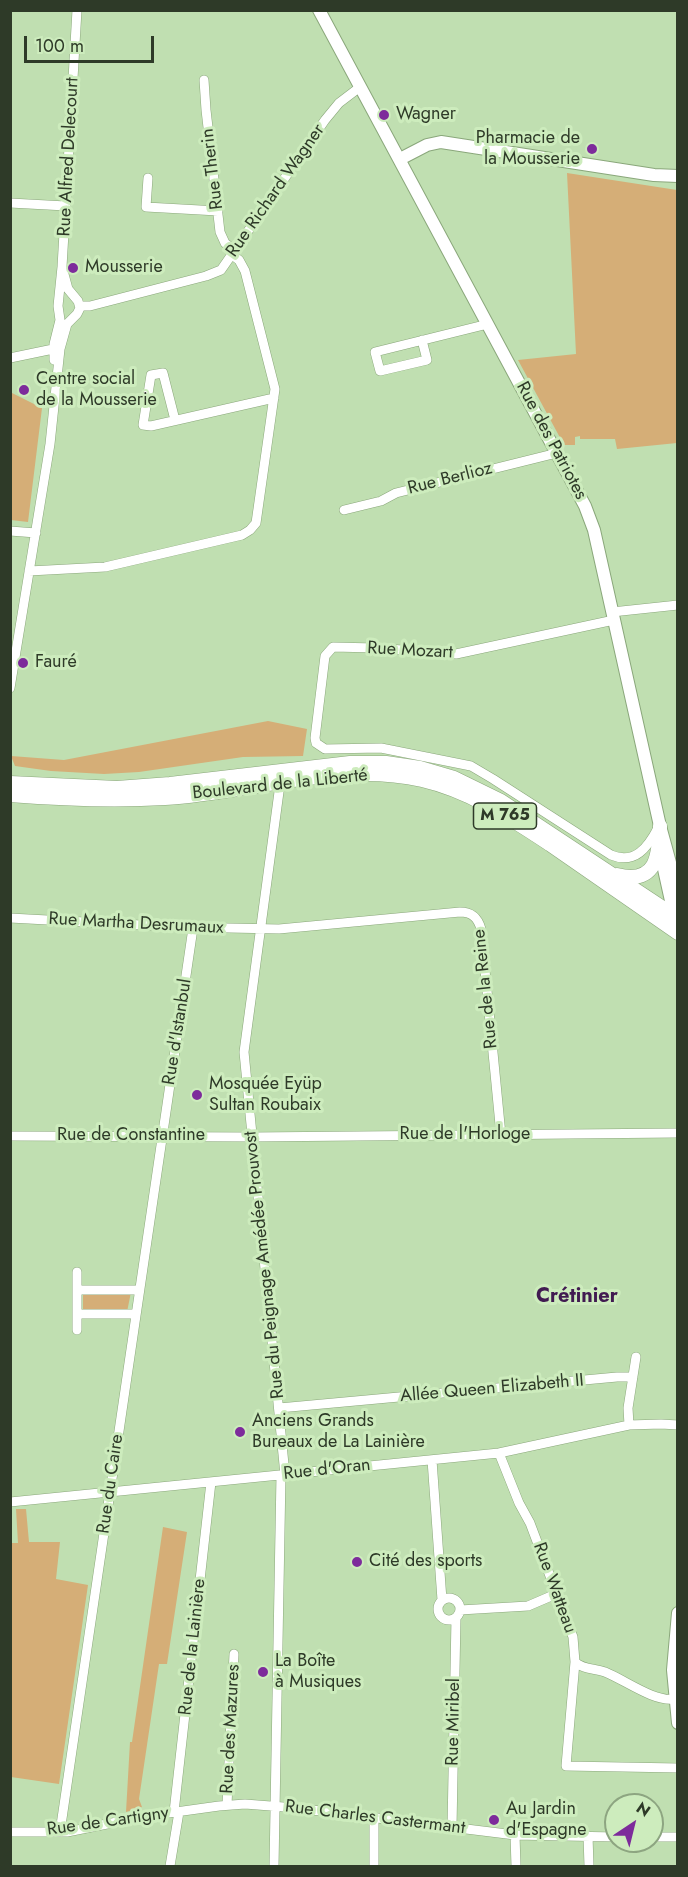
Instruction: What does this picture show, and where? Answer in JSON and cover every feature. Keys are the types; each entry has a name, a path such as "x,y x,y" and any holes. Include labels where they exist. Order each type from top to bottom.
{"main road":[{"name":"Boulevard de la Liberté","path":"10,795 78,799 162,798 365,762 404,765 438,772 489,794 612,873 676,920"},
{"name":"Boulevard de la Liberté","path":"10,783 117,788 281,777 380,774 421,780 455,790 485,804 526,829 678,933"},
{"path":"612,873 630,877 648,871 655,863 658,854 660,826"}],"street":[{"name":"Rue Alfred Delecourt","path":"10,688 50,444 60,320 77,10"},
{"name":"Rue des Patriotes","path":"319,10 585,506 591,522 660,826 678,892"},
{"name":"Rue Therin","path":"29,571 85,569 121,564 247,532 258,518 274,398 273,380 245,271 222,238 204,80"},
{"name":"Rue Richard Wagner","path":"80,306 90,306 206,276 221,270 325,120 339,103 360,87"},
{"path":"400,159 426,145 441,142 654,175 678,176"},
{"path":"148,178 146,207 218,211"},
{"path":"10,203 66,206"},
{"name":"Rue Alfred Delecourt","path":"62,267 68,289 74,297"},
{"path":"66,296 74,297 80,306 78,313 73,317 64,316 59,307 66,296"},
{"name":"Rue Alfred Delecourt","path":"57,348 73,317"},
{"path":"422,340 427,360 380,371 375,352 422,340 488,324"},
{"path":"10,358 57,348"},
{"path":"175,420 163,373 151,375 143,425 152,426 274,398"},
{"name":"Rue Berlioz","path":"344,510 381,501 396,493 557,453"},
{"path":"10,531 36,533"},
{"path":"613,616 678,605"},
{"name":"Rue Mozart","path":"315,738 326,656 333,647 456,654 613,616"},
{"name":"Boulevard de la Liberté","path":"315,738 316,743 325,748 381,748 471,766 621,858 635,856 648,845 660,826"},
{"name":"Rue du Peignage Amédée Prouvost","path":"274,1866 283,1475 279,1408 244,1048 281,777"},
{"name":"Rue des Patriotes","path":"660,826 663,868 676,920"},
{"path":"603,849 612,873"},
{"name":"Rue de la Reine","path":"261,929 284,929 460,912 474,916 481,929 501,1135"},
{"name":"Rue Martha Desrumaux","path":"10,918 194,928 261,929"},
{"name":"Rue d'Istanbul","path":"162,1136 194,928"},
{"name":"Rue de l'Horloge","path":"252,1137 678,1133"},
{"name":"Rue de Constantine","path":"10,1136 252,1137"},
{"name":"Rue du Caire","path":"60,1832 162,1136"},
{"path":"77,1272 77,1330"},
{"path":"77,1290 139,1290"},
{"path":"77,1314 136,1314"},
{"path":"629,1425 628,1408 636,1357"},
{"name":"Allée Queen Elizabeth II","path":"279,1408 633,1377"},
{"name":"Rue d'Oran","path":"10,1502 499,1453 629,1425 678,1425"},
{"name":"Rue Watteau","path":"499,1453 519,1503 530,1522 573,1637 575,1662 566,1766 678,1768"},
{"path":"432,1460 442,1600 438,1606 440,1616 449,1621 458,1614 528,1606 556,1594"},
{"name":"Rue de la Lainière","path":"170,1866 212,1482"},
{"path":"442,1600 450,1598 455,1600 459,1604 458,1614"},
{"path":"678,1613 673,1658 674,1699 678,1723"},
{"name":"Rue Miribel","path":"452,1827 458,1614"},
{"name":"Rue des Mazures","path":"227,1805 234,1654"},
{"path":"575,1662 582,1667 613,1676 661,1699 674,1699"},
{"name":"Rue Charles Castermant","path":"206,1807 257,1804 515,1835 604,1837"},
{"name":"Rue de Cartigny","path":"10,1832 60,1832 206,1807"},
{"path":"374,1818 374,1866"},
{"path":"515,1835 516,1866"},
{"path":"588,1836 589,1866"}],"shaded area":[{"path":"567,173 677,190 677,443 617,449 615,439 580,439 580,436 575,437 575,445 564,445 518,360 576,354"},
{"path":"10,392 42,408 28,522 11,520"},
{"path":"268,721 307,729 303,756 243,757 139,772 104,774 15,766 11,756 64,760"},
{"path":"131,1292 127,1312 83,1312 83,1293"},
{"path":"16,1509 26,1509 29,1542 60,1542 56,1579 88,1585 59,1784 11,1777 10,1543 18,1543"},
{"path":"163,1527 187,1532 167,1664 159,1664 139,1799 142,1807 126,1812 130,1742 132,1742"}],"place":[{"name":"Wagner","path":"384,115"},
{"name":"Pharmacie de la Mousserie","path":"592,149"},
{"name":"Mousserie","path":"73,268"},
{"name":"Centre social de la Mousserie","path":"24,390"},
{"name":"Fauré","path":"23,663"},
{"name":"Mosquée Eyüp Sultan Roubaix","path":"197,1095"},
{"name":"Anciens Grands Bureaux de La Lainière","path":"240,1432"},
{"name":"Cité des sports","path":"357,1562"},
{"name":"La Boîte à Musiques","path":"263,1672"},
{"name":"Au Jardin d'Espagne","path":"494,1820"}],"district":[{"name":"Crétinier","path":"577,1297"}]}
